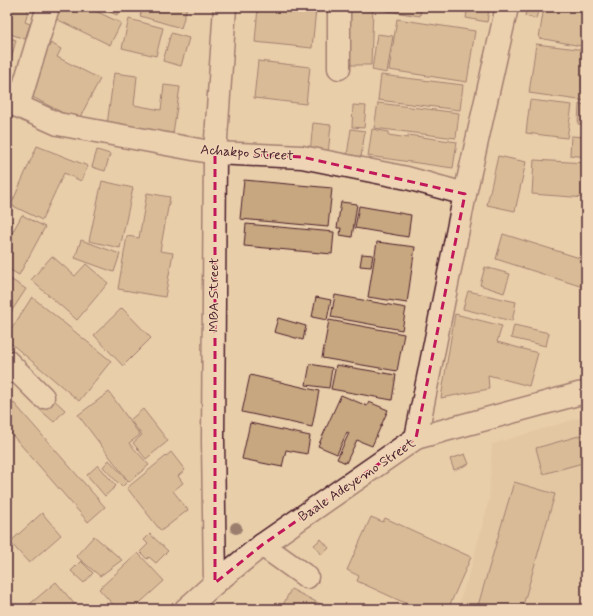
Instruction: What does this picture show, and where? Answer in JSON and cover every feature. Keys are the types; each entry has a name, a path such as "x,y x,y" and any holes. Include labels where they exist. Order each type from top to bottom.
{"street":[{"path":"13,104 48,7"},
{"name":"MBA Street","path":"215,583 212,440 215,153 226,7"},
{"path":"339,7 339,68"},
{"path":"416,438 465,194 507,7"},
{"name":"Achakpo Street","path":"13,104 58,124 215,153 302,157 407,178 465,194"},
{"path":"7,361 43,397"},
{"name":"Baale Adeyemo Street","path":"186,609 215,583 262,545 416,438 586,393"},
{"path":"262,545 307,577"}],"highlighted area":[{"path":"215,153 302,157 465,194 416,438 262,545 215,583"}],"shaded area":[{"path":"586,416 586,609 457,609 471,568 489,500 492,444"}],"building":[{"path":"7,7 29,7 25,22 30,24 25,39 7,33"},
{"path":"57,7 87,7 121,23 110,45 52,17"},
{"path":"98,7 120,7 117,15"},
{"path":"143,7 187,7 181,28 140,16"},
{"path":"258,7 294,7 316,9 312,48 255,42"},
{"path":"351,7 373,7 371,65 349,65"},
{"path":"382,7 421,7 420,16 381,10"},
{"path":"445,7 481,7 489,9 487,22 466,18 467,11"},
{"path":"527,7 539,7 536,19 525,16"},
{"path":"544,7 586,8 586,47 539,38"},
{"path":"129,19 163,28 156,56 122,48"},
{"path":"397,19 475,31 467,82 389,70"},
{"path":"171,33 189,38 181,66 163,61"},
{"path":"377,34 393,36 387,73 372,70"},
{"path":"7,37 16,40 7,75"},
{"path":"51,43 61,49 57,57 100,79 78,121 25,93"},
{"path":"536,44 586,50 586,101 529,93"},
{"path":"258,61 310,67 306,104 254,98"},
{"path":"114,73 137,76 134,105 161,110 164,85 180,87 172,140 107,125"},
{"path":"381,75 463,85 460,110 378,100"},
{"path":"530,100 572,105 567,138 526,133"},
{"path":"378,103 459,113 456,138 374,128"},
{"path":"579,104 586,105 586,124 578,124"},
{"path":"353,105 366,106 364,128 352,127"},
{"path":"313,123 331,125 328,154 310,153"},
{"path":"351,129 365,131 361,157 347,155"},
{"path":"372,129 389,132 388,135 408,138 408,135 457,142 453,168 368,156"},
{"path":"7,134 11,136 7,147"},
{"path":"571,136 586,137 586,157 570,155"},
{"path":"37,146 88,166 81,181 64,173 42,220 11,205"},
{"path":"97,150 110,154 105,171 92,167"},
{"path":"498,156 526,162 515,211 487,205"},
{"path":"534,160 586,163 586,198 532,194"},
{"path":"244,180 332,188 328,227 240,219"},
{"path":"102,181 133,188 120,248 89,241"},
{"path":"147,193 170,197 160,251 173,253 165,297 118,289 127,236 139,238"},
{"path":"341,202 357,204 352,237 340,235 341,228 337,228"},
{"path":"359,206 411,215 408,237 355,228"},
{"path":"22,215 45,227 19,275 7,268 7,242"},
{"path":"7,220 13,222 7,233"},
{"path":"246,224 334,232 332,254 244,246"},
{"path":"503,234 586,260 586,288 496,259"},
{"path":"81,240 120,254 114,272 75,258"},
{"path":"377,242 415,247 407,303 368,297"},
{"path":"362,254 373,255 371,267 360,266"},
{"path":"52,256 75,276 86,264 108,283 77,320 31,280"},
{"path":"485,267 510,274 504,293 480,285"},
{"path":"7,277 26,289 7,318"},
{"path":"468,291 516,302 512,321 463,309"},
{"path":"335,295 406,308 402,330 331,317"},
{"path":"32,297 111,361 79,401 7,340 7,336"},
{"path":"316,297 331,300 327,320 312,317"},
{"path":"122,308 151,338 123,366 94,335"},
{"path":"455,314 502,326 497,342 538,353 529,386 488,375 489,389 441,398"},
{"path":"278,318 306,326 303,340 274,332"},
{"path":"329,320 404,334 397,371 322,358"},
{"path":"514,325 549,333 546,346 511,338"},
{"path":"310,364 332,368 329,388 306,385"},
{"path":"336,365 396,375 392,400 331,389"},
{"path":"250,375 319,391 312,427 242,412"},
{"path":"109,392 140,435 129,443 149,465 129,482 78,415"},
{"path":"341,395 367,406 369,402 388,410 372,446 357,440 346,463 337,459 349,433 347,432 337,454 318,446"},
{"path":"51,397 65,410 54,422 39,409"},
{"path":"14,403 105,507 88,522 7,429 7,409"},
{"path":"143,409 168,441 146,459 133,443 142,435 130,420"},
{"path":"250,423 310,436 307,454 286,450 282,467 242,459"},
{"path":"586,434 586,462 543,474 536,448"},
{"path":"171,452 185,470 178,476 183,483 173,491 188,510 161,531 127,488"},
{"path":"465,454 469,464 454,470 450,459"},
{"path":"109,460 128,481 122,487 103,467"},
{"path":"98,465 116,486 105,496 87,475"},
{"path":"514,482 555,494 522,609 477,609"},
{"path":"42,513 61,535 29,563 10,542"},
{"path":"371,517 383,522 385,518 471,557 448,609 418,609 357,581 359,576 347,570"},
{"path":"150,534 168,551 156,563 149,557 147,559 140,552 148,544 144,540"},
{"path":"94,536 122,560 100,576 76,556"},
{"path":"321,539 329,548 322,555 314,545"},
{"path":"138,553 164,581 133,609 117,609 99,589"},
{"path":"81,561 93,573 84,583 71,571"},
{"path":"56,582 76,606 73,609 24,609"},
{"path":"291,589 330,609 281,609"}]}
